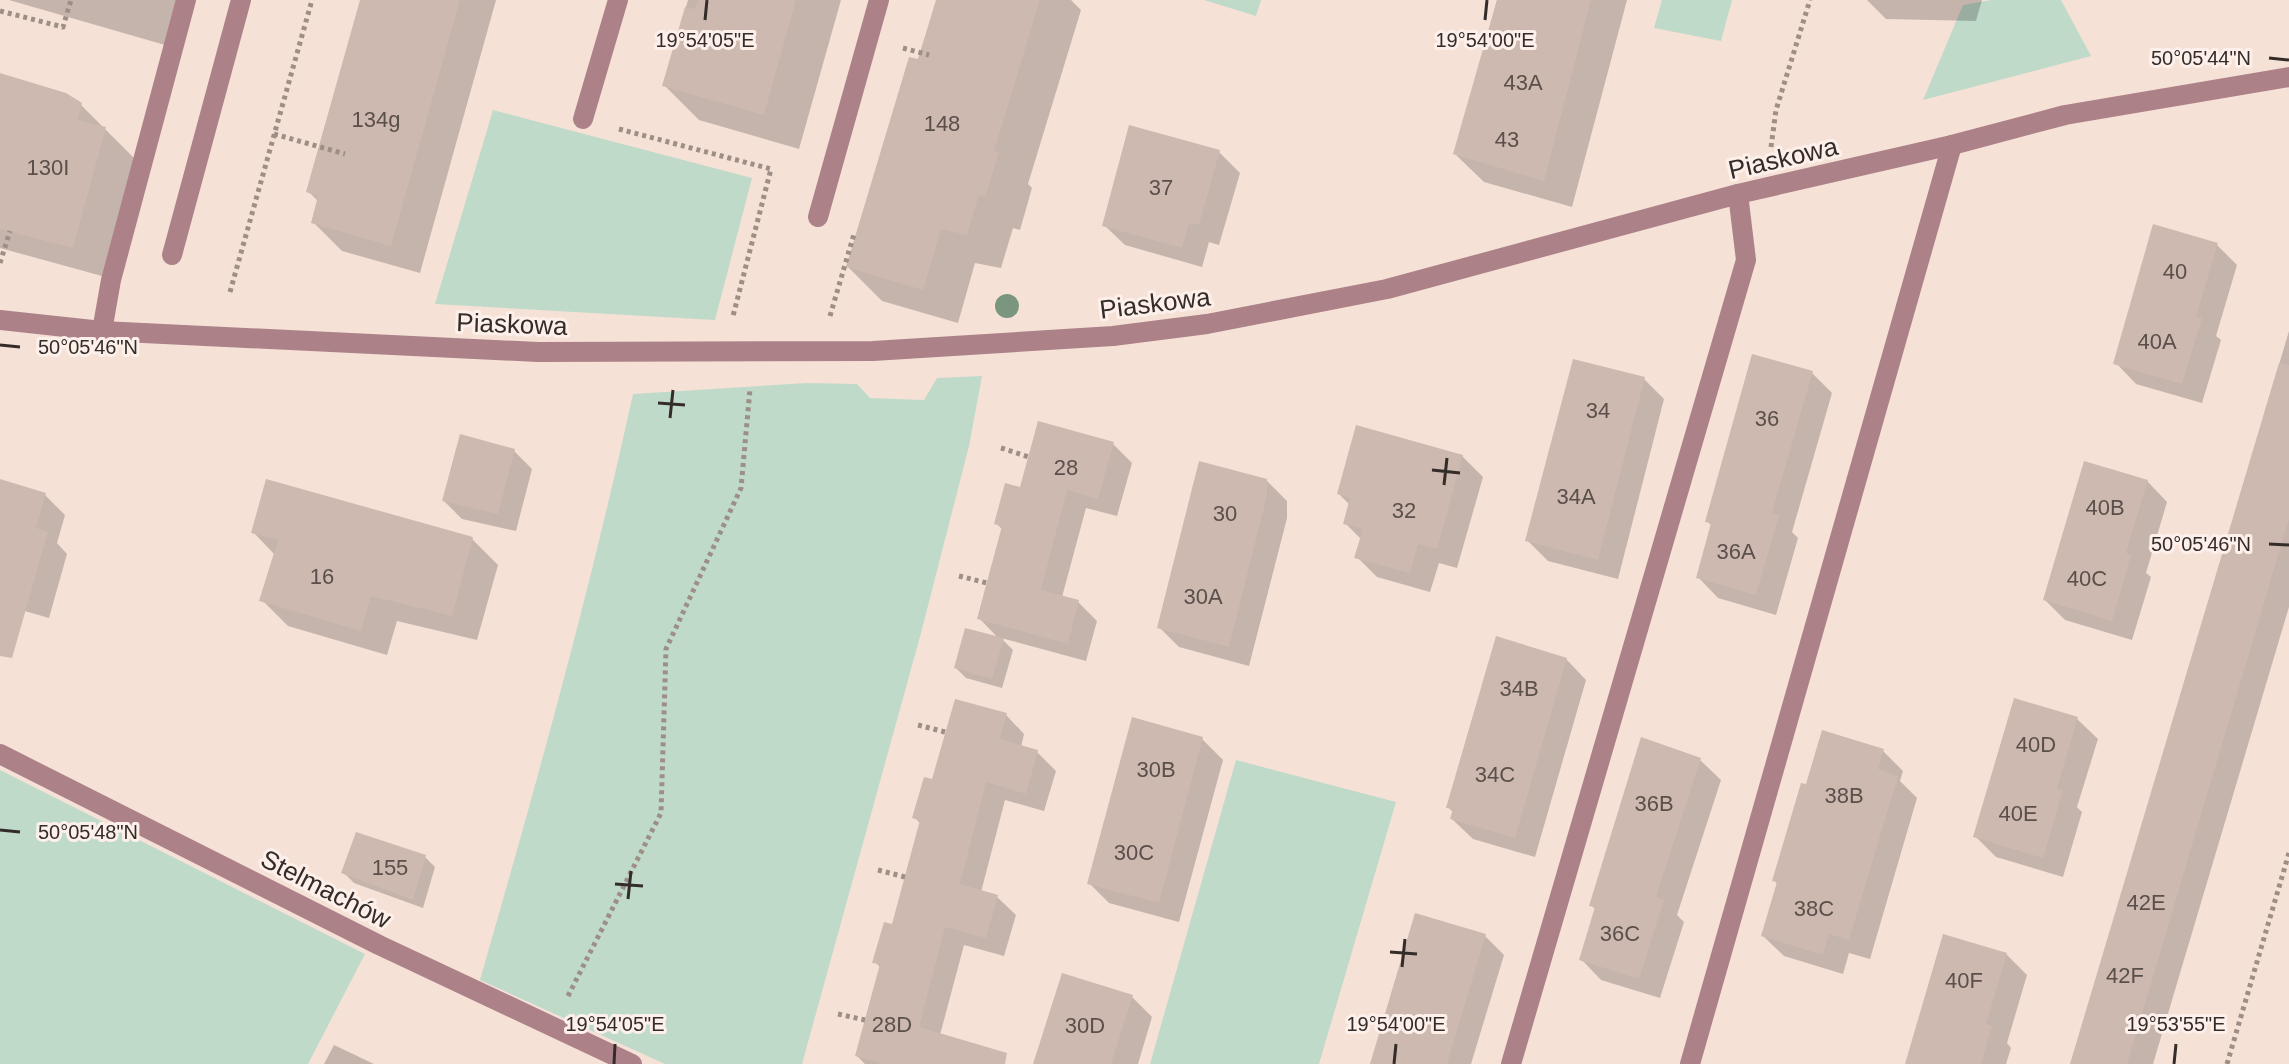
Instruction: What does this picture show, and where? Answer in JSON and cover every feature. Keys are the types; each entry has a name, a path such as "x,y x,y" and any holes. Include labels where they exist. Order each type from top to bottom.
{"street":[{"path":"102,331 111,280 186,0"},
{"path":"172,255 241,0"},
{"path":"583,119 618,0"},
{"path":"818,217 879,0"},
{"name":"Piaskowa","path":"0,320 102,331 538,352 729,353 1025,344 1207,324 1387,289 1738,194 1952,145 2065,115 2289,77"},
{"path":"1690,1064 1952,145"},
{"path":"1511,1064 1746,260 1738,194"},
{"name":"Stelmachów","path":"0,754 552,1029 632,1064"}],"path":[{"path":"0,11 63,27 71,0"},
{"path":"230,292 312,0"},
{"path":"1766,188 1776,110 1810,0"},
{"path":"583,119 771,169 734,304 729,353"},
{"path":"274,134 345,154"},
{"path":"0,263 10,231"},
{"path":"552,1029 661,813 666,649 741,488 753,352"},
{"path":"1001,448 1029,457"},
{"path":"959,576 987,583"},
{"path":"918,725 945,732"},
{"path":"2227,1064 2289,853"},
{"path":"878,870 905,877"},
{"path":"838,1014 865,1020"}],"green space":[{"path":"1204,0 1261,0 1256,16"},
{"path":"1662,0 1732,0 1721,41 1654,28"},
{"path":"1991,0 2061,0 2091,56 1923,100 1963,5"},
{"path":"493,110 752,178 715,320 435,304"},
{"path":"982,376 969,446 921,633 802,1064 665,1064 480,980 561,688 633,394 806,383 857,384 870,398 924,400 937,378"},
{"path":"1236,760 1396,802 1319,1064 1150,1064"},
{"path":"0,770 365,954 308,1064 0,1064"}],"building":[{"path":"360,0 460,0 391,246 311,223 318,196 306,192"},
{"path":"698,0 796,0 764,115 662,86 685,7 695,9"},
{"path":"936,0 1040,0 994,151 999,152 986,196 979,195 967,235 941,229 923,290 846,267 909,57 918,59"},
{"path":"1497,0 1591,0 1544,181 1453,154"},
{"path":"0,73 66,93 82,103 78,120 106,127 73,248 0,229"},
{"path":"1129,125 1220,150 1199,225 1189,223 1182,248 1102,226"},
{"path":"2153,224 2218,243 2196,317 2202,318 2182,384 2113,364"},
{"path":"1752,354 1813,371 1772,513 1779,515 1756,595 1696,578 1711,523 1705,522"},
{"path":"1573,359 1645,377 1598,560 1525,541"},
{"path":"2279,363 2289,365 2289,519 2127,1064 2070,1064"},
{"path":"1038,421 1114,442 1098,499 1067,490 1041,590 1079,600 1068,644 977,619 1002,526 994,524 1005,483 1020,487"},
{"path":"1356,425 1463,455 1437,549 1418,544 1410,573 1354,558 1363,529 1343,524 1350,498 1337,494"},
{"path":"460,434 515,449 498,514 442,501"},
{"path":"1199,461 1267,479 1267,496 1229,647 1157,628"},
{"path":"2084,461 2148,480 2126,553 2131,555 2112,621 2043,600"},
{"path":"0,479 46,493 36,528 48,532 12,658 0,656"},
{"path":"266,479 473,537 452,616 371,596 361,631 259,601 278,540 251,533"},
{"path":"965,628 1004,638 992,679 954,668"},
{"path":"1496,636 1567,658 1515,838 1450,819 1453,809 1446,808"},
{"path":"2014,698 2078,717 2057,789 2063,790 2043,858 1973,837"},
{"path":"955,699 1007,713 1000,739 1038,750 1026,794 986,782 960,884 998,895 986,938 945,927 919,1027 1007,1053 1005,1064 883,1064 855,1056 880,964 872,963 884,922 892,924 920,820 912,818 924,777 932,779"},
{"path":"1132,717 1203,737 1159,903 1087,884"},
{"path":"1822,730 1884,749 1878,769 1898,776 1849,940 1829,934 1823,955 1761,936 1777,882 1772,881 1801,783 1806,784"},
{"path":"1641,737 1701,758 1656,897 1664,900 1639,979 1579,960 1595,907 1589,906"},
{"path":"356,832 426,855 413,900 341,873"},
{"path":"1415,913 1486,934 1447,1064 1370,1064"},
{"path":"1943,934 2007,953 1986,1024 1992,1026 1981,1064 1905,1064"},
{"path":"1062,973 1133,995 1111,1064 1033,1064"}]}
